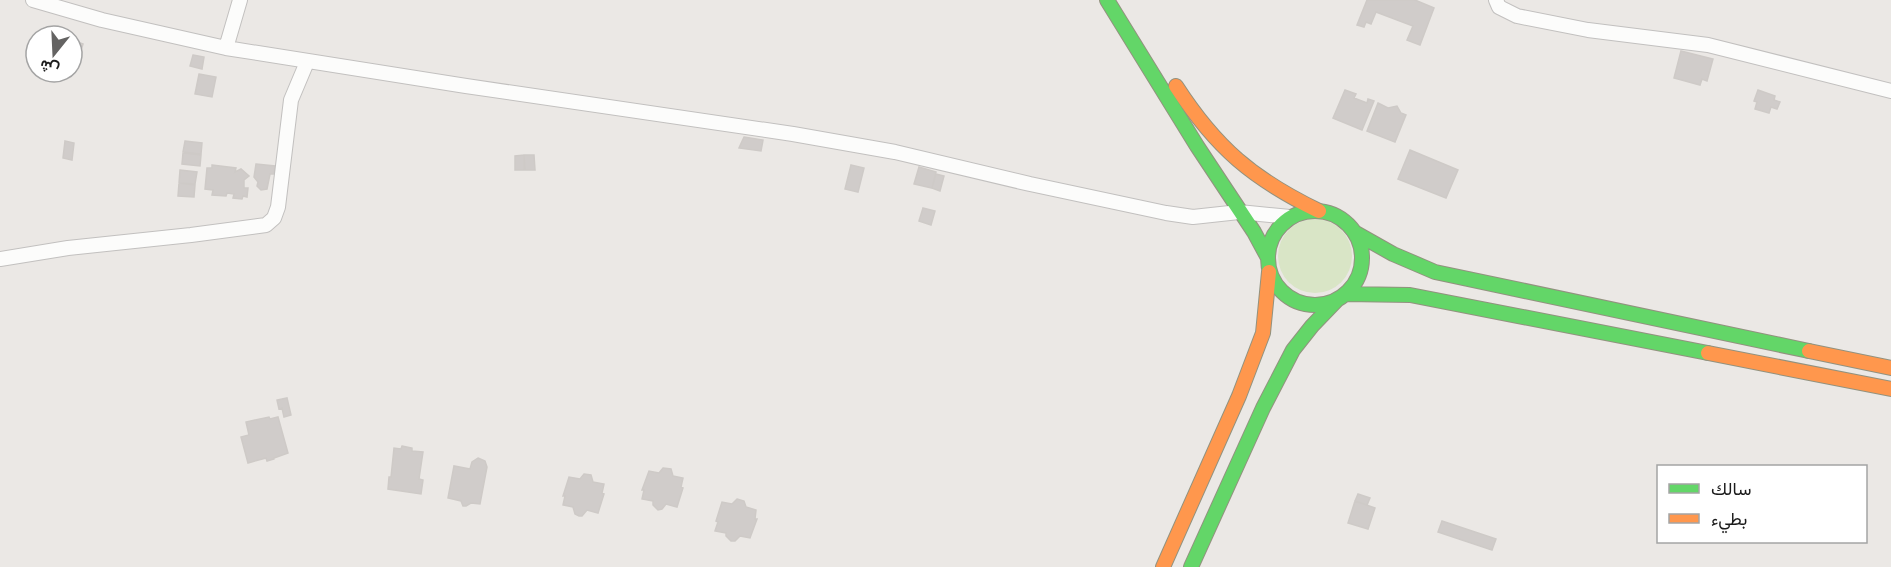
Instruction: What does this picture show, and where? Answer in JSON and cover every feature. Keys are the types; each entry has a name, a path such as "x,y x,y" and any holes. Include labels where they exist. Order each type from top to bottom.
{"main road":[{"path":"1107,0 1267,256"},
{"path":"1134,18 1180,93 1208,133 1235,161 1266,184 1320,211 1333,214 1345,222 1359,242 1362,264 1354,285 1312,326 1293,350 1263,408 1191,567"},
{"path":"1163,567 1239,396 1259,342 1268,305 1267,256 1270,241 1278,228 1290,217 1304,212 1320,211"},
{"path":"1354,232 1393,254 1435,272 1891,368"},
{"path":"1269,272 1279,290 1296,302 1317,306 1342,297 1378,293 1430,299 1891,389"}],"street":[{"path":"33,0 102,20 226,48 804,136 895,152 1030,184 1175,214 1207,217 1239,212 1290,217"},
{"path":"226,48 240,0"},
{"path":"1496,0 1499,7 1517,16 1588,30 1708,45 1891,91"},
{"path":"0,259 68,248 266,225 273,218 278,207 291,100 307,62"}],"green space":[{"path":"1315,219 1336,225 1346,235 1352,256 1346,277 1336,287 1315,293 1294,287 1284,277 1278,256 1284,235 1294,225"}],"building":[{"path":"1367,0 1415,0 1434,8 1420,45 1407,40 1413,26 1376,12 1371,24 1366,22 1364,27 1357,25"},
{"path":"1681,51 1713,59 1707,81 1702,79 1700,85 1674,78"},
{"path":"193,55 204,57 202,69 190,66"},
{"path":"199,74 216,77 212,97 195,94"},
{"path":"1345,90 1356,94 1354,98 1367,103 1368,99 1374,101 1362,130 1333,118"},
{"path":"1758,90 1775,96 1774,100 1780,102 1777,109 1771,107 1769,113 1755,109 1757,102 1754,101"},
{"path":"1378,103 1388,108 1397,106 1401,113 1406,115 1395,142 1367,131"},
{"path":"744,137 763,140 761,151 739,148"},
{"path":"65,141 74,143 72,160 63,158"},
{"path":"185,141 202,143 201,154 183,152"},
{"path":"1410,150 1458,170 1446,198 1398,179"},
{"path":"183,153 201,155 200,166 182,164"},
{"path":"524,155 524,170 515,170 515,156"},
{"path":"524,155 534,155 535,170 525,170"},
{"path":"256,164 275,166 274,174 270,174 267,189 261,190 257,186 258,182 254,177"},
{"path":"212,165 236,168 235,172 241,169 249,176 244,180 244,188 248,188 247,197 233,198 234,194 227,193 226,196 212,195 213,190 205,189 207,168 212,168"},
{"path":"851,165 864,168 858,192 845,189"},
{"path":"919,167 936,172 932,188 914,184"},
{"path":"180,170 197,172 195,184 179,183"},
{"path":"936,174 944,176 940,191 932,188"},
{"path":"179,183 195,185 194,197 178,196"},
{"path":"923,208 935,211 931,225 919,221"},
{"path":"287,398 291,415 284,417 277,400"},
{"path":"269,417 270,419 278,417 288,453 267,461 266,458 248,463 241,437 249,435 246,422"},
{"path":"402,446 412,448 412,451 423,452 419,479 423,480 421,494 388,489 394,448 401,449"},
{"path":"478,458 485,461 487,467 480,504 471,503 463,506 461,501 448,498 454,466 470,469 472,462"},
{"path":"663,468 671,469 673,476 683,478 681,487 683,488 677,507 666,504 658,510 653,505 653,501 642,499 644,490 642,490 649,471 659,473"},
{"path":"584,474 591,475 593,482 604,484 602,493 604,494 598,513 587,510 579,516 575,514 573,507 563,505 565,496 563,496 569,477 580,479"},
{"path":"1358,494 1370,498 1367,505 1355,501"},
{"path":"737,499 744,501 746,507 756,510 755,519 757,519 750,538 740,536 735,541 731,541 726,533 715,531 718,522 716,521 722,502 732,504"},
{"path":"1355,501 1375,508 1368,529 1348,523"},
{"path":"1442,521 1496,539 1492,550 1438,532"}],"traffic: fast":[{"path":"1107,0 1267,256"},
{"path":"1315,211 1333,214 1348,225 1359,240 1362,258 1359,276 1348,291 1333,302 1315,305 1297,302 1282,291 1271,276 1268,258 1271,240 1282,225 1297,214 1315,211"},
{"path":"1354,232 1393,254 1435,272 1809,351"},
{"path":"1346,294 1410,295 1708,353"},
{"path":"1191,567 1263,408 1293,350 1337,300"}],"traffic: slow":[{"path":"1176,86 1206,127 1238,160 1274,187 1319,211"},
{"path":"1163,567 1239,396 1263,333 1269,272"},
{"path":"1809,351 1891,368"},
{"path":"1708,353 1891,389"}]}
